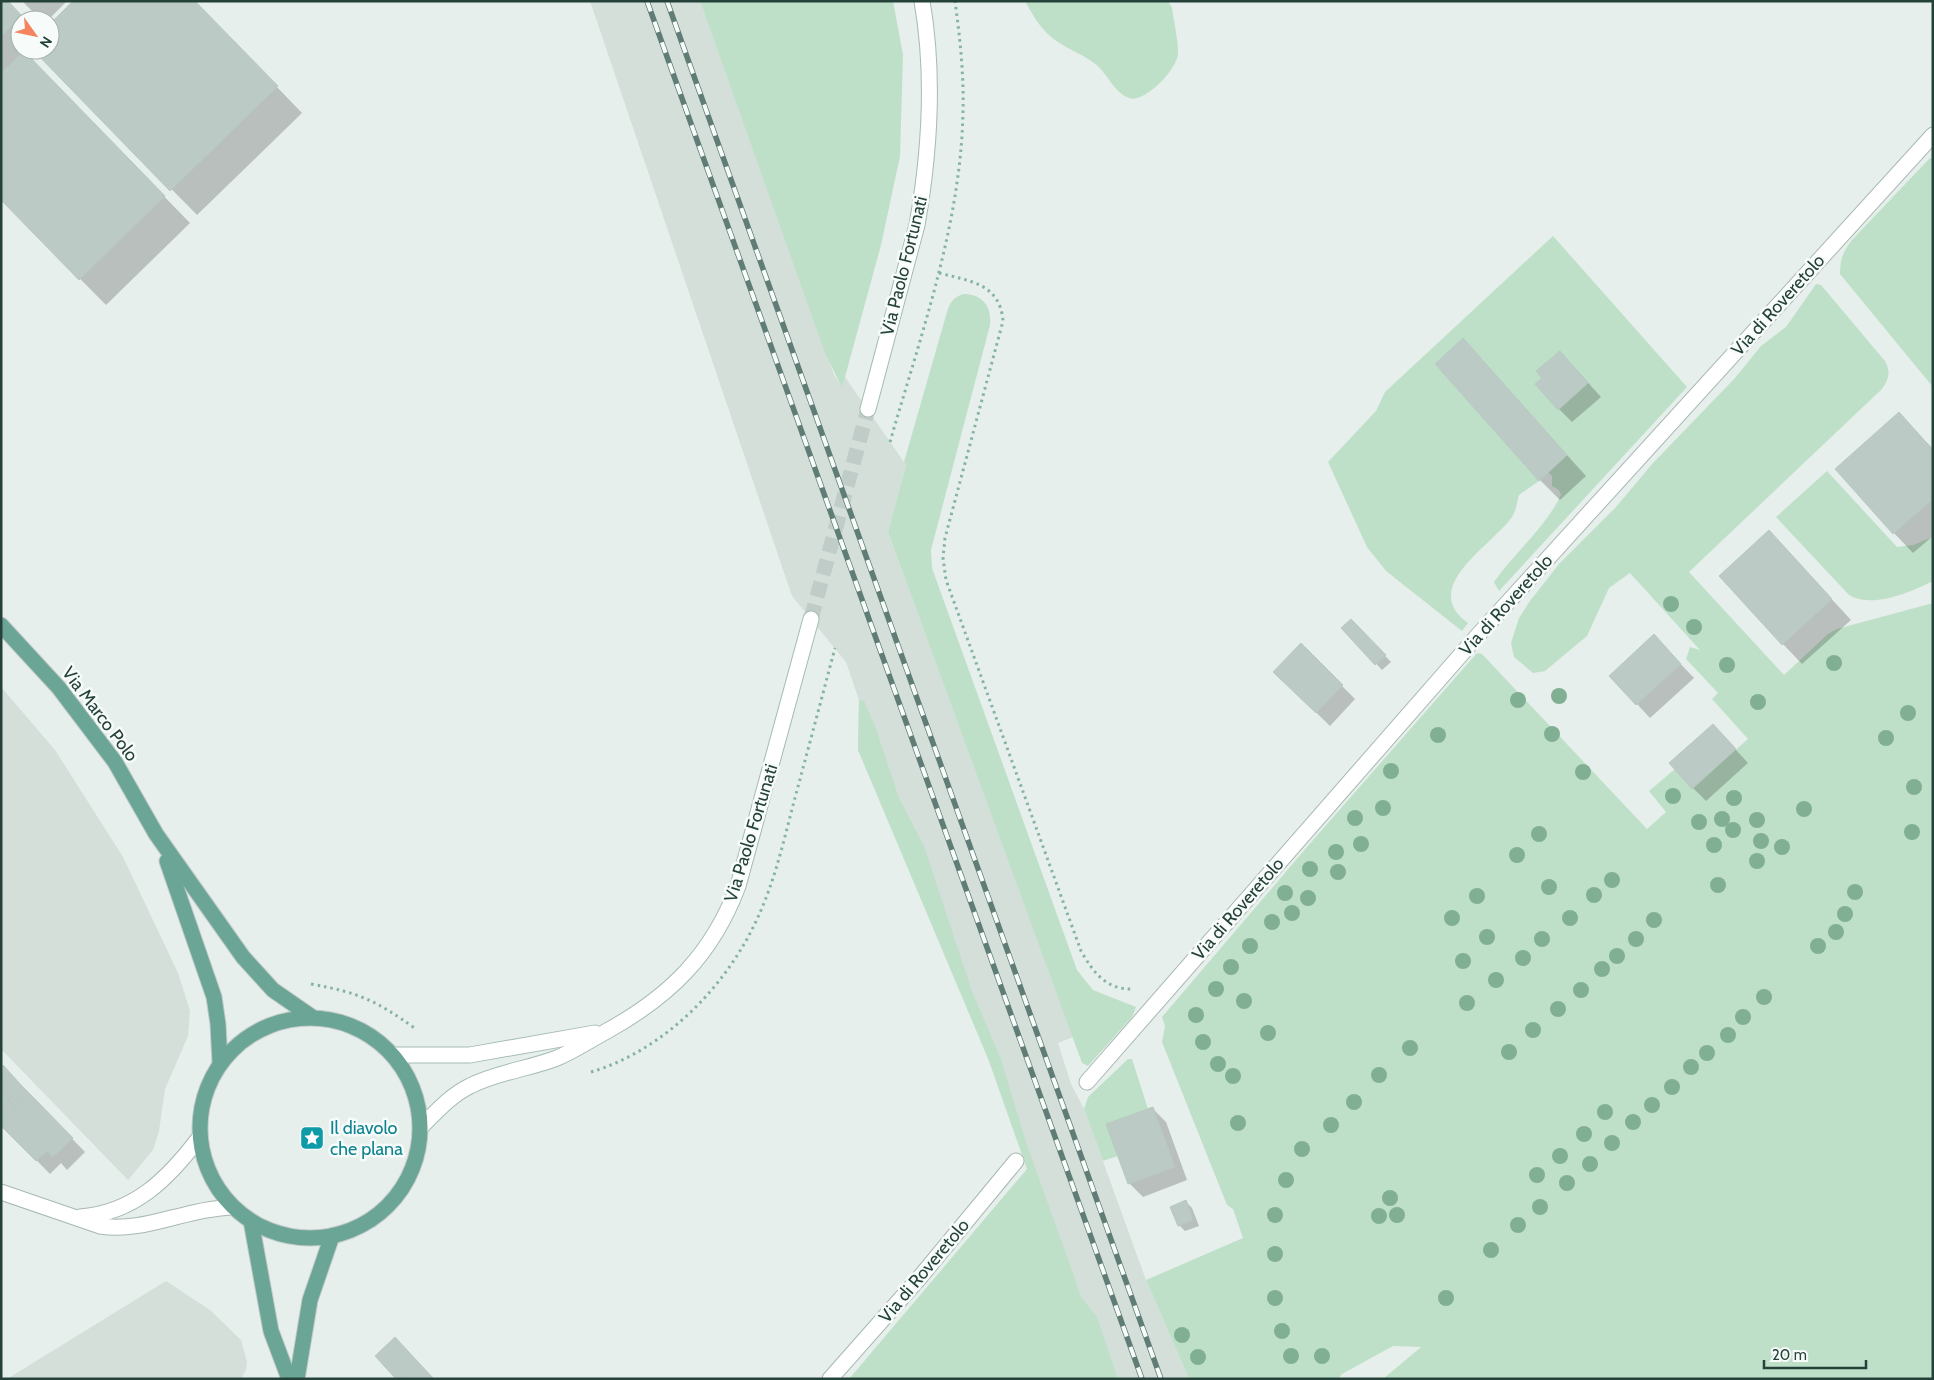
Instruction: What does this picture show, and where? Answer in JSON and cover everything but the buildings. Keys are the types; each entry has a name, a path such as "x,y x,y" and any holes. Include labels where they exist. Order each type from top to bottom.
{"main road":[{"name":"Via Marco Polo","path":"1,625 42,668 83,719 130,785 156,834 178,888 214,997 218,1024 220,1062"},
{"name":"Via Marco Polo","path":"156,834 251,966 282,998 312,1018"},
{"path":"312,1018 328,1019 357,1028 394,1055 410,1079 416,1093 421,1127 413,1168 399,1193 390,1204 368,1222 332,1236 296,1237 281,1234 251,1220 232,1207 213,1181 201,1151 199,1138 202,1105 213,1074 220,1062 235,1046 263,1027 277,1022 312,1018"},
{"path":"251,1220 271,1331 289,1379"},
{"path":"298,1379 310,1300 332,1236"}],"street":[{"name":"Via Paolo Fortunati","path":"868,409 915,235 922,197 931,109 927,27 922,1"},
{"name":"Via di Roveretolo","path":"1087,1082 1479,634 1933,135"},
{"name":"Via Paolo Fortunati","path":"421,1127 448,1101 470,1086 558,1057 656,1001 683,976 715,934 732,900 744,866 811,619"},
{"name":"Via Paolo Fortunati","path":"394,1055 478,1054 608,1030"},
{"path":"78,1217 108,1212 153,1190 175,1170 199,1138"},
{"name":"Via di Roveretolo","path":"830,1379 921,1276 1016,1161"},
{"path":"1,1192 100,1226 117,1228 142,1226 198,1212 232,1207"}],"path":[{"path":"890,442 939,273 954,198 963,120 961,58 955,1"},
{"path":"939,273 980,284 992,292 1000,304 1002,321 946,538 943,558 946,580 1081,950 1089,966 1104,982 1126,989 1136,989"},
{"path":"304,982 365,997 387,1008 420,1031"}],"shaded area":[{"path":"590,1 700,1 834,375 842,387 845,377 906,465 888,532 1073,1037 1058,1043 1071,1084 1084,1109 1146,1280 1189,1379 1103,1379 989,1061 924,894 858,750 859,700 846,662 792,596"},
{"path":"1,687 55,750 123,857 178,973 190,1011 188,1036 165,1089 159,1131 153,1150 128,1180 1,1049"},
{"path":"166,1281 210,1310 241,1340 247,1362 246,1370 241,1379 7,1379"}],"green space":[{"path":"700,1 893,1 903,55 900,156 881,245 842,388 825,353"},
{"path":"1025,1 1168,1 1172,8 1177,36 1177,60 1166,76 1151,91 1143,96 1129,98 1114,87 1103,71 1094,63 1049,35"},
{"path":"1930,158 1933,158 1933,387 1840,274 1843,256 1852,240"},
{"path":"1553,236 1687,387 1499,591 1494,582 1547,518 1561,495 1559,490 1552,486 1552,476 1548,472 1567,455 1463,339 1435,364 1539,481 1519,495 1512,517 1464,567 1455,581 1451,595 1455,609 1468,623 1462,631 1386,571 1367,547 1328,462 1376,411 1385,392"},
{"path":"1816,284 1821,285 1885,361 1889,372 1886,382 1882,389 1689,572 1784,675 1828,634 1837,629 1933,603 1933,1379 1383,1379 1421,1347 1393,1346 1342,1374 1338,1379 1189,1379 1146,1280 1243,1238 1233,1209 1227,1205 1162,1042 1165,1026 1162,1017 1307,847 1477,653 1482,654 1647,829 1666,812 1649,791 1675,769 1692,788 1748,739 1712,699 1718,693 1686,659 1690,647 1700,650 1630,573 1609,588 1587,636 1545,671 1533,673 1514,657 1511,643 1519,618 1559,564 1616,507 1653,463 1735,378 1761,346 1786,327"},
{"path":"963,294 976,296 984,302 989,312 990,325 931,550 932,568 1077,970 1093,990 1136,1007 1132,1017 1088,1066 1082,1063 888,532 906,465 904,462 947,312 952,301"},
{"path":"1827,471 1897,547 1913,545 1933,537 1933,581 1903,594 1880,600 1859,599 1849,595 1776,517"},
{"path":"859,700 864,701 875,726 899,798 924,846 972,991 1001,1059 1027,1145 1081,1297 1097,1317 1118,1379 849,1379 1027,1169 989,1061 858,750"},
{"path":"1128,1059 1132,1059 1148,1109 1106,1124 1118,1156 1103,1161 1084,1109 1088,1097"}],"tunnel":[{"path":"811,619 868,409"}],"railway":[{"path":"647,1 1142,1379"},
{"path":"667,1 1161,1379"}],"place":[{"name":"Il diavolo che plana","path":"312,1138"}]}
